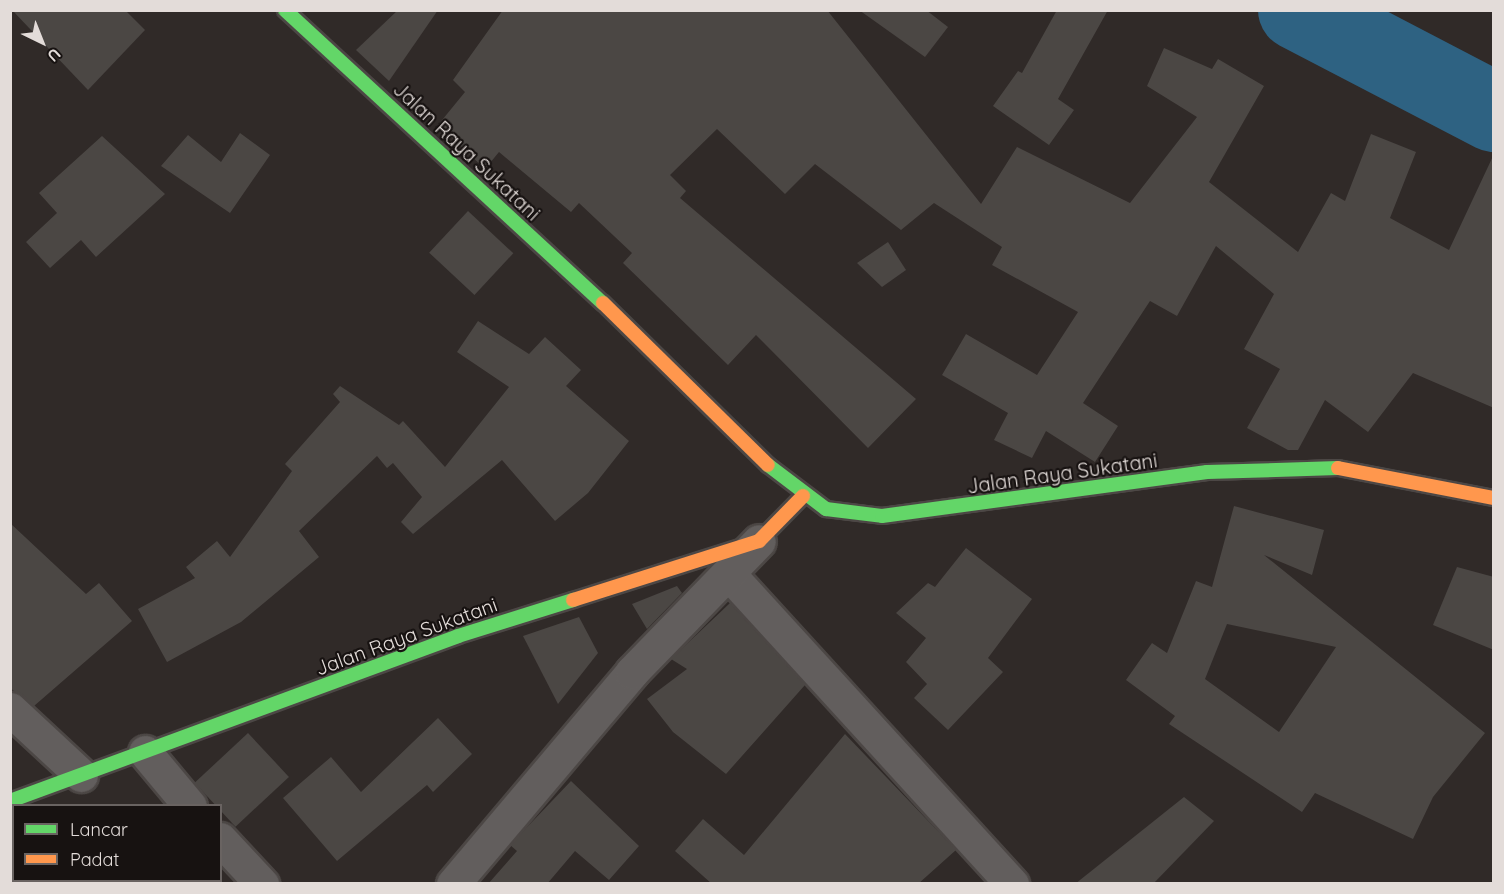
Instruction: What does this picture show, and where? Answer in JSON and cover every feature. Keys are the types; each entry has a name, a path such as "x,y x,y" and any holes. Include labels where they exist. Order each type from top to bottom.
{"main road":[{"name":"Jalan Raya Sukatani","path":"285,10 712,404 803,496 826,509 882,516 1207,472 1331,467 1494,498"},
{"name":"Jalan Raya Sukatani","path":"10,801 458,636 759,541 803,496"}],"street":[{"path":"453,884 632,672 759,541"},
{"path":"729,574 1012,884"},
{"path":"10,709 81,775"},
{"path":"145,752 188,804"},
{"path":"222,841 262,884"}],"building":[{"path":"12,10 125,10 145,30 88,90"},
{"path":"398,10 438,10 389,81 356,50"},
{"path":"503,10 827,10 981,204 1017,147 1130,203 1197,117 1147,86 1164,48 1212,69 1218,59 1264,86 1209,182 1298,252 1331,193 1345,201 1371,134 1416,152 1390,218 1449,250 1494,154 1494,408 1413,373 1368,432 1325,400 1298,450 1288,450 1247,428 1280,369 1244,349 1274,294 1216,246 1177,316 1150,301 1083,403 1118,426 1095,462 1046,431 1032,458 994,440 1008,413 942,375 966,334 1037,375 1078,312 992,265 1002,247 934,203 901,230 815,164 785,194 717,129 670,175 686,191 680,198 916,399 868,448 756,335 728,365 623,263 632,253 579,203 571,212 499,152 485,169 438,125 465,92 453,80"},
{"path":"859,10 926,10 948,27 925,57"},
{"path":"1057,10 1108,10 1058,99 1074,110 1049,145 993,106 1018,71 1022,73"},
{"path":"240,133 270,155 230,213 161,166 188,135 221,162"},
{"path":"102,136 165,194 96,257 81,240 50,268 26,242 57,213 39,193"},
{"path":"468,211 513,253 474,295 429,253"},
{"path":"888,242 906,270 882,287 857,263"},
{"path":"478,321 529,354 545,337 581,370 566,386 629,441 588,493 555,521 502,460 413,534 401,522 422,497 393,463 387,468 377,456 299,531 319,557 241,622 167,662 138,609 195,578 186,567 217,541 230,557 292,471 285,464 340,402 333,394 340,386 399,425 403,421 445,467 509,387 457,352"},
{"path":"1234,506 1324,530 1312,575 1264,555 1485,733 1433,797 1413,839 1315,793 1302,812 1169,724 1175,716 1126,680 1152,643 1167,653 1196,581 1212,587","holes":["1227,624 1336,647 1279,732 1205,679"]},
{"path":"10,523 86,594 99,583 132,621 34,706 10,688"},
{"path":"966,548 1032,599 988,658 1003,672 948,730 914,698 927,684 906,662 926,638 896,613 928,583 935,587"},
{"path":"1457,567 1494,577 1494,650 1433,625"},
{"path":"677,586 682,593 647,629 632,604"},
{"path":"730,603 805,685 726,774 673,732 647,699 687,669 671,659"},
{"path":"579,617 598,653 558,704 523,636"},
{"path":"438,718 472,754 433,792 427,785 337,861 283,798 331,757 361,792"},
{"path":"248,733 289,777 236,827 222,812 222,804 214,804 195,783"},
{"path":"845,734 956,850 918,884 712,884 675,851 703,819 744,855"},
{"path":"571,781 639,846 609,880 575,851 547,884 488,884 517,851 510,845"},
{"path":"1184,797 1214,821 1153,884 1075,884"}],"waterway":[{"path":"1298,10 1494,112"}],"traffic: fast":[{"path":"285,10 603,303"},
{"path":"768,465 826,509 882,516 1207,472 1338,468"},
{"path":"10,801 458,636 573,600"}],"traffic: slow":[{"path":"603,303 768,465"},
{"path":"1338,468 1494,498"},
{"path":"573,600 759,541 803,496"}]}
